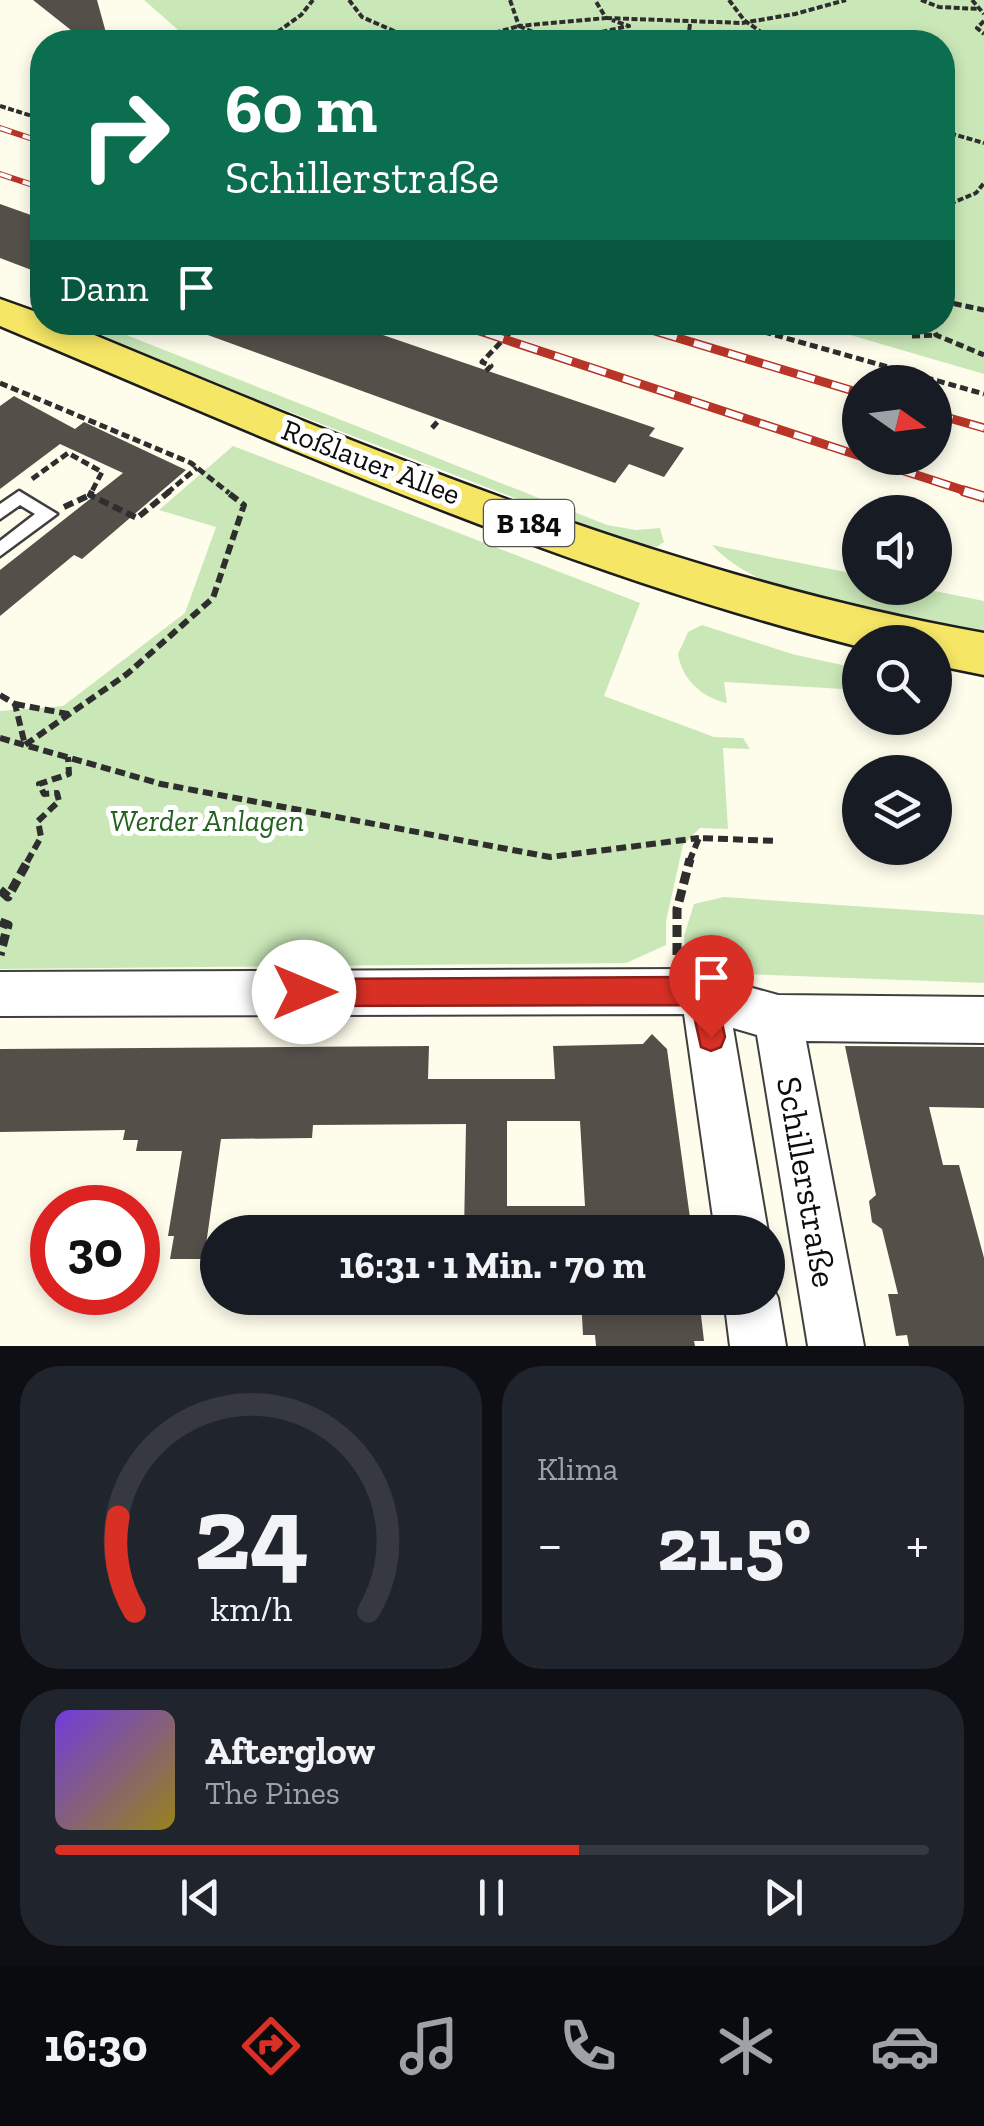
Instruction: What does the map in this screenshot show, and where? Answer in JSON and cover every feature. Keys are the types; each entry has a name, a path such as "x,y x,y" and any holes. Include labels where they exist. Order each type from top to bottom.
{"main road":[{"name":"Roßlauer Allee","path":"0,311 30,323"},
{"name":"Roßlauer Allee","path":"59,335 364,460 643,566 775,608 848,625"},
{"path":"952,649 984,654"}],"street":[{"path":"0,994 694,994 778,1018 984,1020"},
{"path":"694,994 738,1215"},
{"name":"Schillerstraße","path":"778,1018 836,1346"},
{"path":"753,1315 758,1346"}],"lane":[{"path":"0,513 19,498 48,514 0,550"}],"path":[{"path":"280,30 313,0"},
{"path":"349,0 362,18 390,30"},
{"path":"510,0 519,26 525,30"},
{"path":"595,0 606,18 629,26 615,30"},
{"path":"729,0 744,20 758,30"},
{"path":"505,30 606,18 650,17 691,24 744,20 801,13 846,0"},
{"path":"922,0 939,7 980,8"},
{"path":"972,0 984,14"},
{"path":"569,21 574,30"},
{"path":"984,21 977,28 984,34"},
{"path":"690,30 691,24"},
{"path":"0,106 30,115"},
{"path":"955,135 984,143"},
{"path":"955,202 976,193 984,183"},
{"path":"955,304 984,310"},
{"path":"486,371 491,366 482,362 508,335"},
{"path":"775,335 984,394"},
{"path":"912,336 936,335 984,355"},
{"path":"0,383 197,468 244,505 213,598 127,674 25,745"},
{"path":"432,428 439,420"},
{"path":"19,498 28,482 68,453 102,472 111,470"},
{"path":"102,472 90,495 137,518 197,468"},
{"path":"0,696 15,704 69,714"},
{"path":"15,704 25,745"},
{"path":"0,738 215,795 550,856 700,838 777,841"},
{"path":"0,890 8,897 41,837 38,822 59,801 57,793 44,794 39,784 69,774 68,757"},
{"path":"694,994 674,929 685,866 700,838"},
{"path":"0,922 8,924 0,955"}],"green space":[{"path":"144,0 984,0 984,374 850,335 955,335 955,30 177,29"},
{"path":"96,335 126,335 607,525 636,530 660,528 664,542 657,547 632,543"},
{"name":"Werder Anlagen","path":"233,446 640,603 604,696 714,737 743,738 750,749 723,748 728,829 700,828 683,845 666,921 666,945 626,963 0,969 0,711 63,706 185,613 216,527 159,510"},
{"path":"712,545 842,571 842,605 952,605 952,594 984,601 984,633 839,606 800,595 735,565"},
{"path":"702,625 792,654 842,665 842,689 724,682 727,703 718,700 702,692 680,663 678,654 688,632"},
{"path":"724,897 984,915 984,983 687,972 684,936 694,904"}],"building":[{"path":"33,0 97,0 105,30 71,30"},
{"path":"0,204 30,215 30,269 0,258"},
{"path":"208,335 383,335 655,428 649,436 684,448 664,477 629,464 615,483"},
{"path":"14,396 75,429 84,422 186,470 82,559 74,555 0,616 0,570 123,473 60,444 0,489 0,406"},
{"path":"652,1034 667,1049 690,1215 464,1215 466,1124 313,1125 312,1138 221,1139 210,1215 200,1215 200,1259 170,1259 174,1236 168,1236 182,1151 136,1151 138,1140 123,1140 125,1130 0,1132 0,1049 429,1046 428,1079 555,1079 553,1046 643,1044","holes":["507,1121 580,1121 585,1206 507,1206"]},
{"path":"845,1046 984,1047 984,1108 929,1107 943,1165 959,1165 984,1258 984,1346 909,1346 907,1335 896,1336 888,1294 898,1294 882,1229 872,1222 869,1201 876,1195"},
{"path":"582,1315 701,1315 704,1341 694,1341 695,1346 596,1346 595,1335 583,1335"}],"railway":[{"path":"0,128 30,138"},
{"path":"0,174 30,184"},
{"path":"492,335 842,450"},
{"path":"668,335 842,388"},
{"path":"952,419 984,428"},
{"path":"916,475 972,493"},
{"path":"964,491 984,497"}],"route":[{"path":"304,992 683,991 705,998 711,1037"}]}
